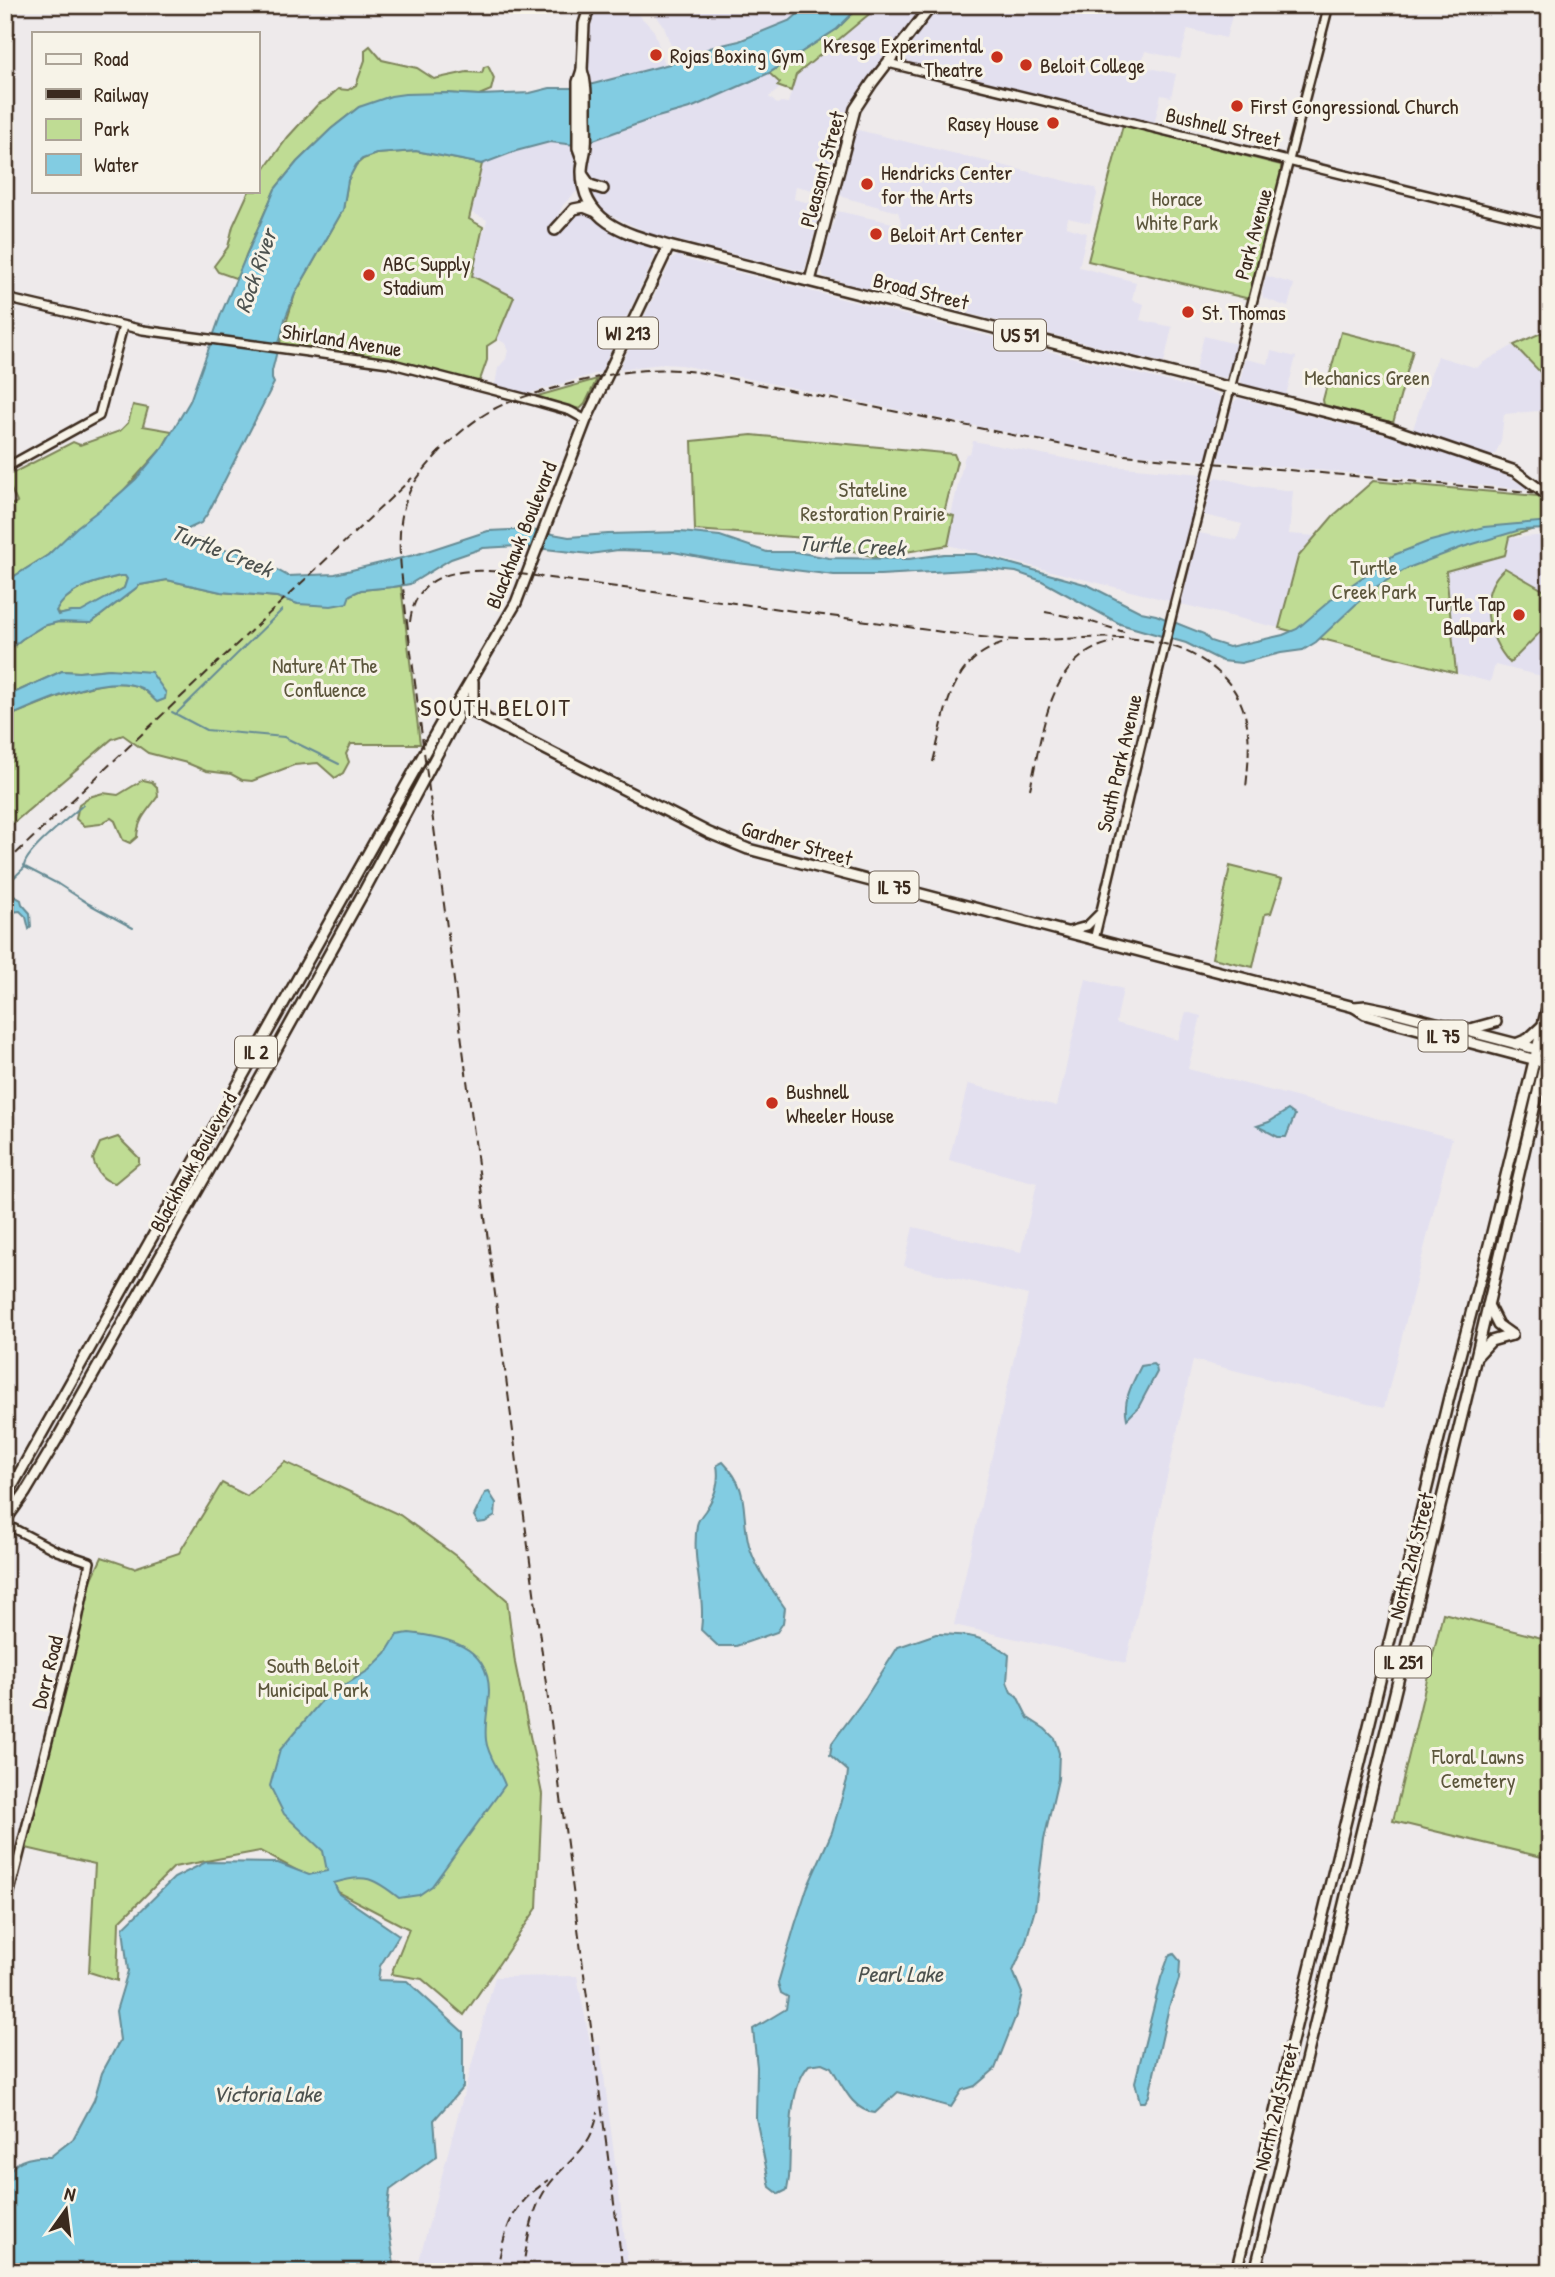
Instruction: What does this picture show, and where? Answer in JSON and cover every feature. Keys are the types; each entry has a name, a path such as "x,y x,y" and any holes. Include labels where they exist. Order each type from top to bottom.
{"main road":[{"path":"590,5 583,30 582,173 585,197 594,211"},
{"name":"Pleasant Street","path":"810,281 850,122 861,99 932,5"},
{"path":"582,173 590,185 603,189"},
{"path":"555,230 574,209 584,207 594,211"},
{"name":"Broad Street","path":"594,211 635,235 669,246 1386,427 1516,471 1550,498"},
{"name":"WI 213","path":"574,450 669,246"},
{"name":"Blackhawk Boulevard","path":"5,1499 448,711 457,704 516,603 574,450"},
{"path":"473,678 473,699 485,717"},
{"name":"Blackhawk Boulevard","path":"5,1522 26,1493 95,1373 358,903 457,717 457,704"},
{"name":"Gardner Street","path":"457,704 736,845 1354,1007 1365,1014 1383,1019 1544,1056"},
{"path":"1544,1056 1542,1026 1550,996"},
{"name":"Gardner Street","path":"1354,1007 1366,1006 1386,1010 1504,1041 1515,1049"},
{"path":"1466,1031 1497,1020 1504,1041"},
{"path":"1530,1079 1515,1049 1542,1026"},
{"name":"IL 251","path":"1544,1056 1550,1041"},
{"name":"North 2nd Street","path":"1236,2272 1449,1397 1530,1079 1544,1056"},
{"name":"North 2nd Street","path":"1255,2272 1476,1356 1544,1056"},
{"path":"1538,1090 1550,1076"},
{"path":"1476,1356 1491,1341 1512,1335 1498,1325 1488,1305"}],"street":[{"name":"Park Avenue","path":"1177,594 1329,5"},
{"name":"Bushnell Street","path":"888,63 1550,225"},
{"name":"Shirland Avenue","path":"5,298 123,326 395,365 570,411 586,420"},
{"path":"5,468 99,416 123,326"},
{"name":"South Park Avenue","path":"1094,940 1177,594"},
{"path":"1065,932 1087,926 1101,913"},
{"name":"Dorr Road","path":"5,1522 57,1551 90,1562 76,1629 5,1912"}],"shaded area":[{"path":"596,5 626,5 645,21 654,31 665,65 588,85 588,36"},
{"path":"654,5 808,5 791,20 677,62 664,27 654,12"},
{"path":"880,5 924,5 850,103 841,126 825,190 821,192 796,186 794,199 817,205 821,209 805,269 801,271 651,234 598,207 590,191 588,142 693,107 769,73 780,84 777,86 779,89 769,97 777,104 788,103 796,75"},
{"name":"Beloit College","path":"939,5 1235,5 1226,38 1188,29 1180,59 1145,51 1141,66 1176,74 1171,97 1161,95 1154,125 903,62 901,55"},
{"path":"858,130 1095,188 1097,194 1090,223 1068,218 1066,227 1087,233 1079,267 1136,282 1132,300 1144,304 1140,320 1172,327 1164,363 824,277 821,268 837,211 902,225 898,212 840,195 854,134"},
{"path":"550,142 575,145 577,191 563,205 557,218 566,223 574,211 586,211 605,227 652,248 655,256 601,372 523,395 495,385 498,368 506,359 508,350 506,344 496,338 514,297 471,276 487,220 471,212 482,164"},
{"path":"679,255 684,259 1218,394 1222,401 1207,460 1103,452 682,365 662,364 619,369 672,259"},
{"path":"1266,276 1294,284 1288,307 1263,298"},
{"path":"1204,336 1236,344 1225,378 1195,371"},
{"path":"1514,345 1542,374 1550,390 1550,410 1504,414 1501,441 1492,456 1413,429 1437,356 1477,368"},
{"path":"1271,351 1296,357 1286,395 1245,385 1240,381 1245,359 1268,364"},
{"path":"1238,398 1402,439 1498,471 1532,490 1218,461 1233,403"},
{"path":"973,441 1100,465 1203,474 1170,601 948,545 954,516 951,515 964,459 966,454 970,453"},
{"path":"1217,477 1254,486 1293,491 1289,534 1316,536 1297,557 1279,628 1181,604 1199,533 1237,540 1242,524 1204,515 1213,481"},
{"path":"1550,535 1550,678 1495,665 1490,682 1456,673 1446,570 1505,555 1508,538"},
{"path":"1086,979 1123,989 1116,1023 1178,1040 1186,1012 1201,1016 1188,1069 1452,1138 1384,1408 1193,1360 1126,1663 954,1625 1028,1295 904,1266 913,1227 1021,1252 1037,1183 949,1160 968,1084 1057,1106"},
{"path":"577,1976 591,2047 600,2045 629,2272 416,2272 495,1977"}],"green space":[{"path":"861,5 880,5 796,75 791,91 777,86 780,83 769,73 837,29"},
{"path":"370,46 382,60 417,68 434,79 467,72 482,73 484,67 488,66 494,78 491,90 479,95 445,93 359,107 331,129 297,162 275,189 238,279 218,272 214,266 228,247 233,226 249,192 259,192 259,176 288,137 318,104 338,89 348,90 356,85 365,60 365,50"},
{"name":"Horace White Park","path":"1123,125 1281,165 1250,299 1088,261"},
{"path":"416,151 482,164 469,219 483,227 472,276 514,297 496,340 487,346 487,360 480,380 474,382 279,346 295,294 343,210 348,180 356,165 376,154"},
{"path":"1550,329 1550,369 1542,374 1514,345"},
{"name":"Mechanics Green","path":"1341,332 1413,350 1393,423 1324,405 1323,400"},
{"path":"597,379 580,409 534,397"},
{"path":"133,405 148,408 143,426 172,431 163,447 124,490 48,555 5,582 5,508 17,502 5,477 73,442 80,445 120,431 128,423"},
{"name":"Stateline Restoration Prairie","path":"752,435 954,454 957,461 944,513 954,516 948,545 875,557 806,538 695,530 692,441"},
{"name":"Turtle Creek Park","path":"1373,481 1538,496 1550,507 1550,524 1509,537 1505,555 1446,571 1456,673 1279,628 1298,557 1333,516"},
{"name":"Turtle Tap Ballpark","path":"1505,568 1550,594 1550,622 1510,663 1496,641 1488,616 1490,590"},
{"path":"120,576 127,579 124,588 81,613 59,615 56,611 68,596 76,591"},
{"name":"Nature At The Confluence","path":"167,580 221,592 277,597 298,604 350,595 361,590 401,586 420,744 351,744 346,754 349,762 343,773 335,778 318,763 294,765 252,781 242,780 231,774 206,771 148,753 123,735 112,739 5,830 5,718 54,698 110,684 127,684 141,688 157,702 164,699 110,669 62,671 5,697 5,653 43,626 58,622 91,623 140,585"},
{"path":"143,780 152,782 157,787 158,796 141,820 137,837 130,843 123,840 111,818 100,824 84,826 76,819 79,804 89,797 103,793 118,795"},
{"path":"1230,866 1282,879 1271,913 1265,914 1253,967 1212,958"},
{"path":"118,1137 139,1158 139,1163 115,1183 101,1175 93,1159 100,1143"},
{"name":"South Beloit Municipal Park","path":"285,1462 400,1515 460,1559 507,1600 515,1663 542,1794 537,1908 464,2015 422,1979 391,1974 409,1929 260,1851 174,1867 119,1922 117,1981 89,1972 95,1864 26,1848 88,1587 102,1557 134,1568 179,1553 222,1483 247,1496"},
{"name":"Floral Lawns Cemetery","path":"1443,1613 1550,1640 1550,1859 1393,1821"}],"water":[{"path":"808,5 861,5 837,29 769,73 693,107 588,142 575,145 550,142 482,164 416,151 376,154 362,159 348,180 343,210 295,294 285,319 272,371 274,383 208,513 201,523 186,530 185,538 201,540 224,550 245,552 288,576 335,574 418,554 488,531 510,530 531,530 569,537 681,532 720,536 767,552 796,552 829,558 909,559 944,554 976,554 1088,585 1141,612 1156,615 1204,634 1210,641 1229,647 1283,635 1297,629 1333,598 1394,555 1427,542 1484,527 1550,521 1550,529 1520,530 1463,547 1408,568 1371,590 1316,642 1303,650 1241,663 1222,661 1186,643 1120,624 1042,581 1016,572 985,569 834,575 721,561 673,552 618,550 590,554 518,546 483,548 451,559 410,584 361,590 350,595 347,603 331,606 298,604 277,597 221,592 167,580 140,585 91,623 58,622 43,626 5,653 5,582 48,555 77,527 115,498 136,479 163,447 190,401 221,314 275,189 297,162 331,129 359,107 391,96 530,93 550,88 574,88 677,62 791,20","holes":["125,576 127,579 124,588 81,612 58,615 56,611 61,603 76,591"]},
{"path":"110,669 151,672 166,693 165,699 157,702 141,688 127,684 92,686 5,718 5,697 62,671"},
{"path":"5,891 21,900 30,913 29,929 26,917 20,911 12,912 12,927 7,922"},
{"path":"1288,1110 1295,1115 1286,1137 1278,1137 1257,1126 1269,1122"},
{"path":"1153,1364 1157,1372 1138,1408 1127,1419 1127,1399 1135,1378 1141,1366"},
{"path":"723,1462 738,1482 746,1533 755,1562 785,1608 783,1623 777,1632 736,1646 718,1646 701,1630 697,1525 716,1489 717,1465"},
{"path":"489,1492 496,1503 495,1516 478,1523 474,1516 485,1493"},
{"name":"Victoria Lake","path":"409,1633 437,1637 462,1646 473,1653 481,1663 487,1675 489,1690 487,1745 505,1785 432,1886 419,1895 399,1898 376,1882 362,1878 334,1883 339,1894 399,1935 380,1966 378,1980 407,1981 463,2032 463,2087 434,2120 437,2156 390,2190 387,2216 395,2272 5,2272 4,2205 10,2171 22,2161 50,2157 73,2139 94,2100 102,2073 120,2040 116,2011 128,1971 123,1928 174,1878 206,1862 278,1863 309,1875 327,1871 323,1851 284,1814 270,1786 280,1750 323,1699 369,1670 386,1653 397,1635"},
{"name":"Pearl Lake","path":"936,1634 975,1637 991,1643 1009,1655 1007,1682 1011,1692 1017,1696 1028,1718 1054,1738 1059,1753 1058,1779 1044,1840 1035,1909 1025,1944 1013,1971 1022,1993 1017,2013 995,2069 975,2086 962,2090 951,2107 898,2092 875,2113 867,2111 848,2096 831,2067 822,2063 809,2065 802,2076 794,2103 787,2190 779,2194 770,2187 756,2118 757,2067 753,2029 786,2009 788,1997 781,1993 778,1983 807,1888 832,1832 847,1780 848,1771 830,1755 832,1743 898,1647"},
{"path":"1174,1954 1180,1961 1179,1979 1169,2007 1149,2096 1145,2102 1140,2102 1135,2082 1161,1978 1169,1956"}],"waterway":[{"path":"176,714 282,610"},
{"path":"172,712 206,730 284,737 339,764"},
{"path":"24,866 40,843 83,805"},
{"path":"5,886 25,867 133,928"}],"railway":[{"path":"435,456 478,419 509,402 592,378 647,370 684,370 1103,453 1550,494"},
{"path":"440,451 416,480 406,500 400,531 402,581 623,2272"},
{"path":"5,864 412,478"},
{"path":"410,622 415,602 425,588 439,578 455,573 492,571 981,637 1027,640 1107,638 1160,643 1185,651 1208,664 1234,690 1242,705 1248,736 1246,788"},
{"path":"1045,612 1082,619 1124,632"},
{"path":"933,762 947,706 962,673 988,649 1008,642"},
{"path":"1030,789 1045,722 1061,680 1074,663 1092,650 1114,642"},
{"path":"522,2272 539,2201 552,2181 583,2148 598,2112"},
{"path":"496,2272 511,2220 525,2200 548,2180"}],"place":[{"name":"Rojas Boxing Gym","path":"656,55"},
{"name":"Kresge Experimental Theatre","path":"997,57"},
{"name":"Beloit College","path":"1026,65"},
{"name":"First Congressional Church","path":"1237,106"},
{"name":"Rasey House","path":"1053,123"},
{"name":"Hendricks Center for the Arts","path":"867,184"},
{"name":"Beloit Art Center","path":"876,234"},
{"name":"ABC Supply Stadium","path":"369,275"},
{"name":"St. Thomas","path":"1188,312"},
{"name":"Turtle Tap Ballpark","path":"1519,615"},
{"name":"Bushnell Wheeler House","path":"772,1103"}],"district":[{"name":"SOUTH BELOIT","path":"496,707"}],"water label":[{"name":"Rock River","path":"255,271"},
{"name":"Turtle Creek","path":"852,545"},
{"name":"Turtle Creek","path":"222,550"}]}
